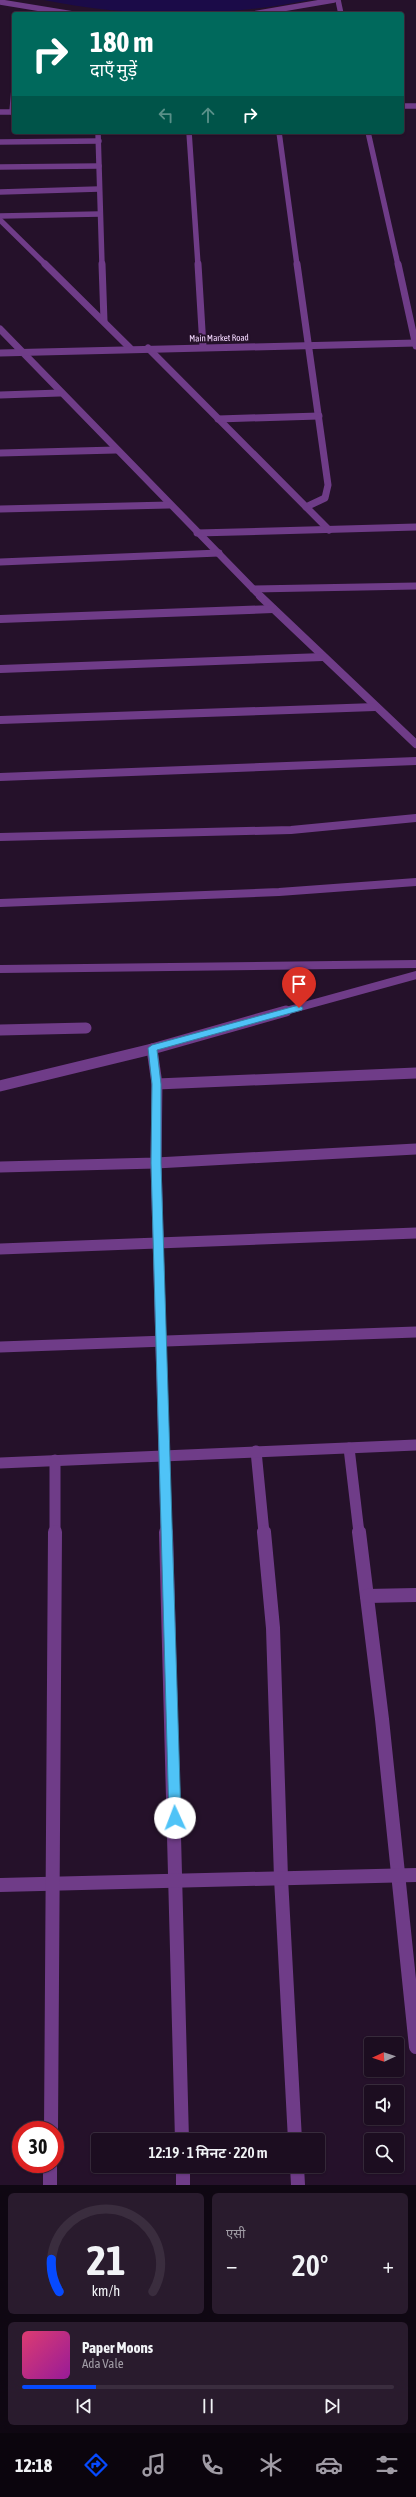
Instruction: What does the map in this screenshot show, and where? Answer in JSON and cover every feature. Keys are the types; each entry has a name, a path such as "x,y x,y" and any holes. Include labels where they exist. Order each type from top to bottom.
{"street":[{"path":"268,12 334,0"},
{"path":"338,0 341,12"},
{"path":"0,2 55,12"},
{"path":"20,12 21,6"},
{"path":"404,106 416,106"},
{"path":"0,112 12,112"},
{"path":"98,134 104,321"},
{"path":"190,134 203,347"},
{"path":"279,134 310,345 328,493 320,502 306,507"},
{"path":"368,134 416,344"},
{"path":"0,142 99,141"},
{"path":"0,167 99,166"},
{"path":"0,192 99,189"},
{"path":"0,216 100,214"},
{"path":"0,220 130,348"},
{"path":"0,329 197,534 323,657 416,744"},
{"name":"Main Market Road","path":"0,353 130,348 416,344"},
{"path":"148,348 330,530"},
{"path":"0,395 60,393"},
{"path":"218,419 319,416"},
{"path":"0,453 116,450"},
{"path":"0,509 169,505"},
{"path":"197,534 416,527"},
{"path":"0,562 218,553"},
{"path":"253,589 416,586"},
{"path":"0,619 273,609"},
{"path":"0,668 323,657"},
{"path":"0,720 376,707"},
{"path":"0,777 416,761"},
{"path":"0,837 291,830 416,818"},
{"path":"0,903 279,892 389,886 416,882"},
{"path":"0,969 416,964"},
{"path":"0,1086 152,1048 416,975"},
{"path":"0,1030 86,1028"},
{"path":"152,1048 157,1084 156,1163 177,1881 182,2133"},
{"path":"157,1084 416,1073"},
{"path":"0,1167 156,1163 416,1149"},
{"path":"0,1249 416,1233"},
{"path":"0,1347 416,1332"},
{"path":"0,1463 416,1445"},
{"path":"349,1448 399,1875 416,2047"},
{"path":"256,1451 273,1628 281,1878 295,2133"},
{"path":"51,2121 54,1884 55,1460"},
{"path":"367,1596 416,1594"},
{"path":"0,1885 416,1875"},
{"path":"50,2173 50,2185"},
{"path":"183,2173 183,2185"},
{"path":"297,2173 298,2185"}],"shaded area":[{"path":"44,0 310,0 244,10 211,12 143,12 77,6"}],"route":[{"path":"175,1818 156,1163 157,1084 152,1048 299,1008"}]}
